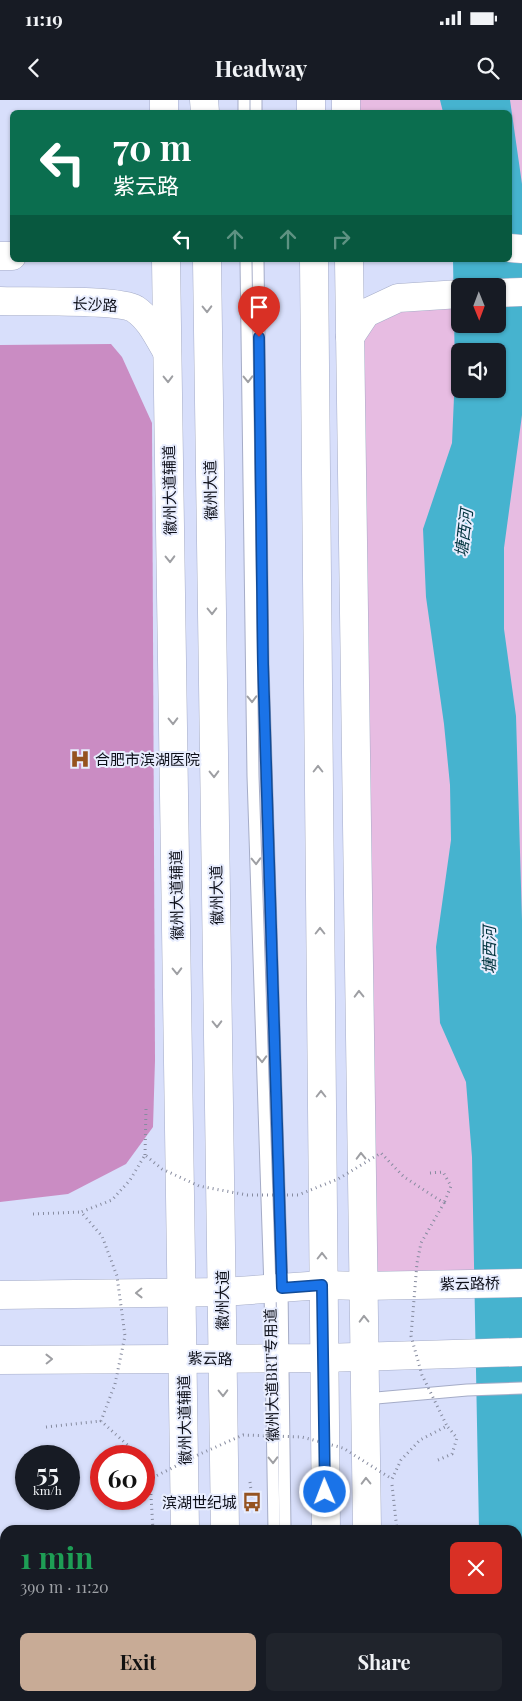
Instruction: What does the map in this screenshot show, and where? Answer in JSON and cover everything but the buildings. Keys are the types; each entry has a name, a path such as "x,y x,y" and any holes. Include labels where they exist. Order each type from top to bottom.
{"main road":[{"name":"徽州大道辅道","path":"166,262 185,1525"},
{"name":"徽州大道","path":"207,262 225,1525"},
{"path":"314,262 322,1285 326,1525"},
{"path":"349,262 367,1525"},
{"path":"506,293 522,292"},
{"path":"350,337 366,313 398,298 449,294"},
{"name":"长沙路","path":"0,301 113,303 134,308 151,324 167,352"},
{"name":"紫云路桥","path":"363,1286 522,1282"},
{"path":"0,1295 223,1292 322,1285 363,1286"},
{"name":"紫云路","path":"0,1360 323,1358 522,1352"}],"lane":[{"name":"徽州大道BRT专用道","path":"246,262 253,776 276,1288"},
{"name":"徽州大道BRT专用道","path":"258,262 263,664 277,1358 274,1525"},
{"name":"徽州大道BRT专用道","path":"277,1358 285,1525"},
{"path":"365,1399 467,1390 522,1388"}],"path":[{"path":"33,1214 81,1212 112,1200 130,1180 144,1155 146,1109"},
{"path":"144,1155 162,1169 199,1186 247,1195 298,1195 338,1179 381,1153 404,1177 444,1203"},
{"path":"430,1173 443,1172 451,1186 422,1243 417,1263 411,1336 422,1375 447,1426 457,1438 452,1454 438,1460"},
{"path":"81,1212 102,1236 117,1276 125,1336 115,1384 100,1421"},
{"path":"46,1427 100,1421 127,1445"},
{"path":"397,1525 392,1479 401,1460 420,1440 447,1426"},
{"path":"155,1476 243,1435 302,1437 343,1448 392,1479"},
{"path":"152,1510 153,1525"}],"shaded area":[{"path":"346,100 522,100 522,249 512,135 512,110 346,110"},
{"path":"522,292 522,1283 363,1286 350,337 366,313 451,296 451,333 506,333 506,313"},
{"name":"合肥市滨湖医院","path":"111,344 122,357 152,423 155,1060 153,1127 126,1164 68,1194 0,1202 0,345"}],"water":[{"path":"440,100 510,100 511,110 442,110"},
{"name":"塘西河","path":"512,114 522,184 522,415 504,548 504,629 516,716 522,920 522,1525 479,1525 472,1157 466,1082 440,1023 436,947 451,840 450,785 444,724 426,597 423,529 452,443 454,398 506,398 506,343 454,343 454,333 506,333 506,278 453,278 453,262 512,262"}],"place":[{"name":"合肥市滨湖医院","path":"80,759"},
{"name":"滨湖世纪城","path":"252,1502"}],"route":[{"path":"259,337 263,664 282,1288 322,1285 325,1492"}]}
